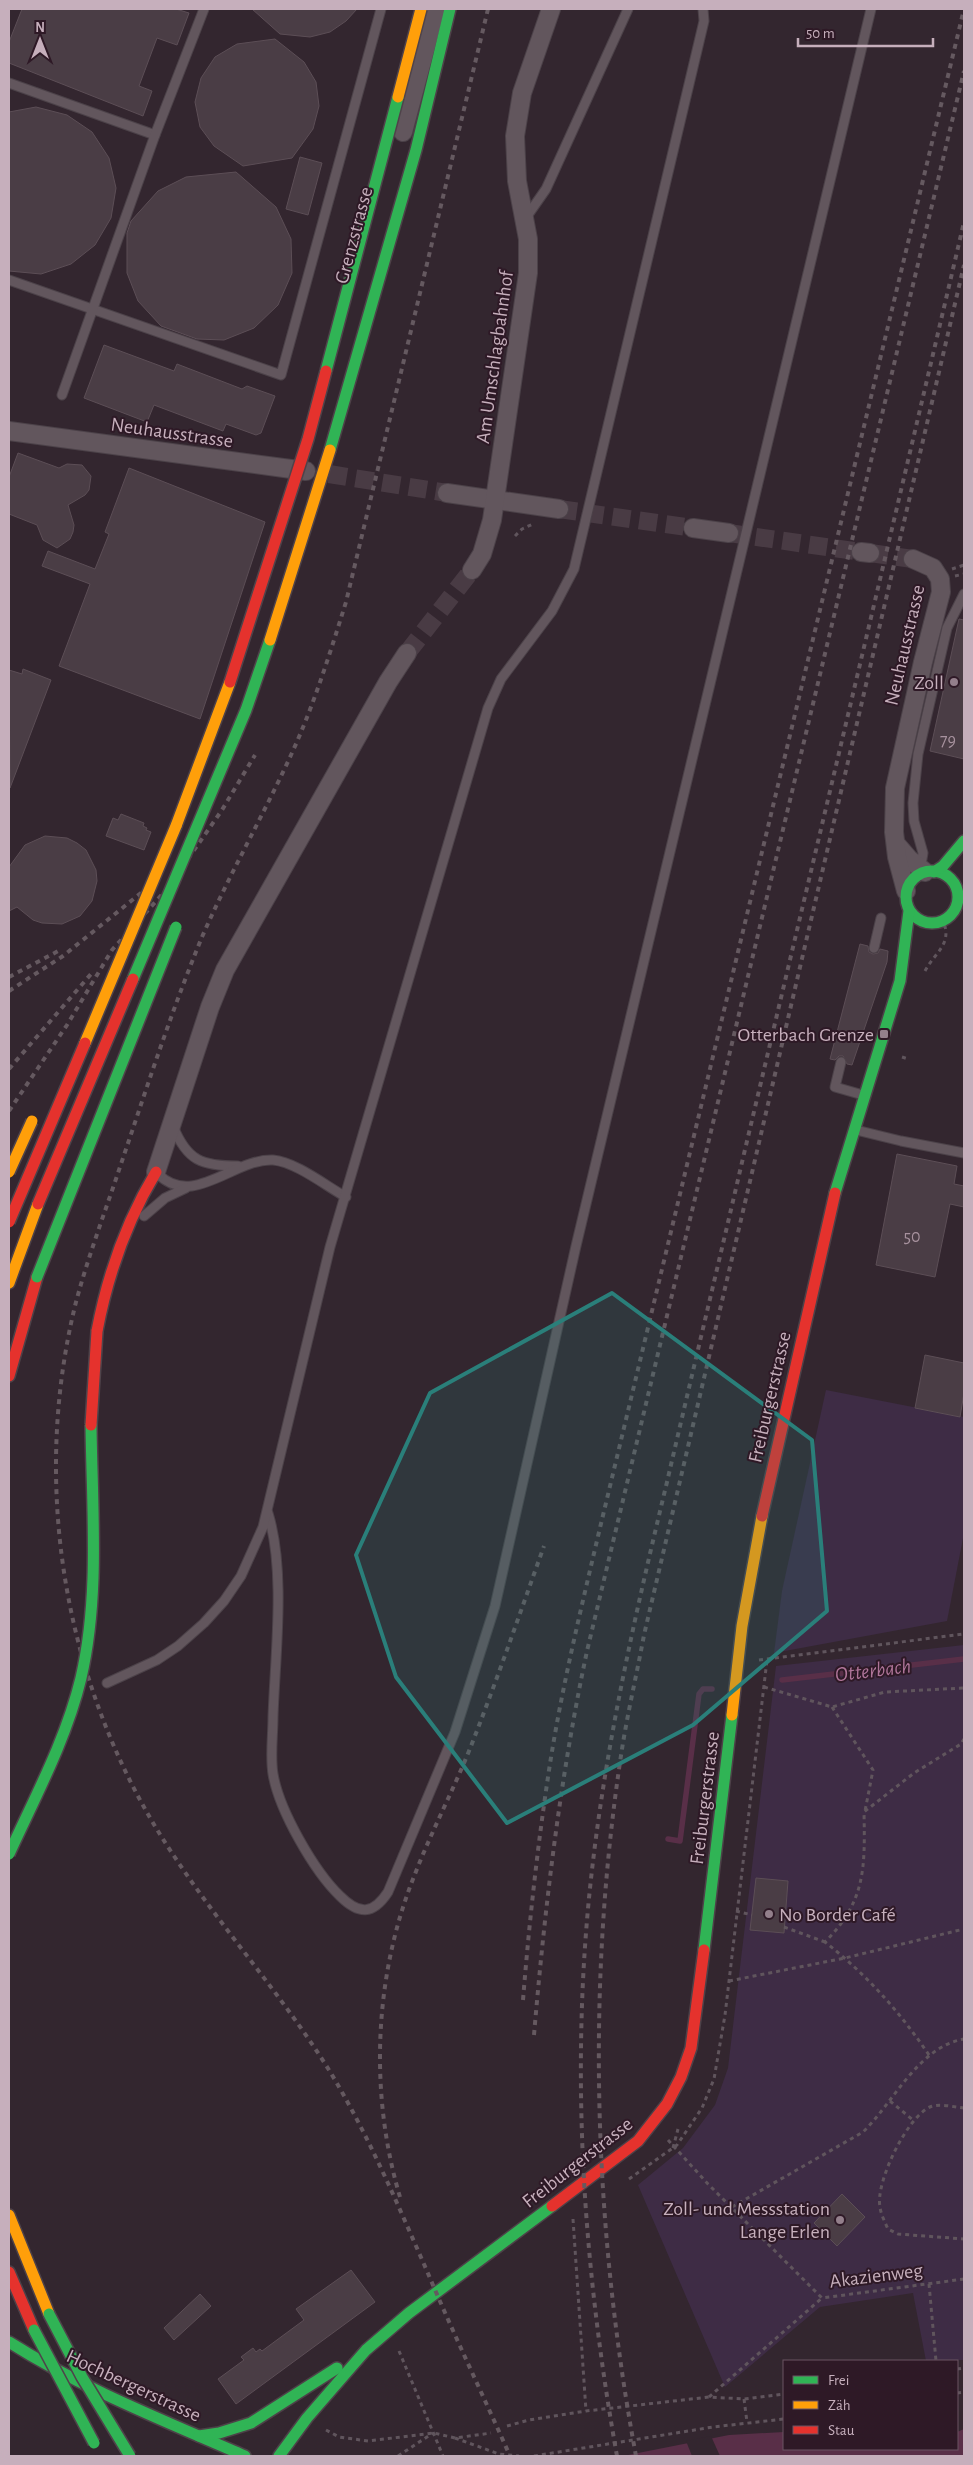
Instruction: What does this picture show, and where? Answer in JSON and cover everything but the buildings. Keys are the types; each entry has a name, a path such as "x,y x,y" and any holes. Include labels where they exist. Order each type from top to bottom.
{"main road":[{"path":"9,1283 38,1204 246,710 295,566 416,150 450,9"},
{"path":"9,1222 176,826 230,682 308,440 427,11"},
{"path":"200,846 202,817"},
{"path":"135,894 147,867 176,826"},
{"path":"961,870 955,886 957,904 952,914 934,925 917,919 909,911 906,891 913,879 925,870 943,866 964,841"},
{"path":"925,870 947,876 955,886"},
{"name":"Freiburgerstrasse","path":"279,2456 307,2418 366,2350 390,2329 638,2141 656,2124 682,2079 692,2049 748,1592 762,1516 826,1227 900,981 909,911"},
{"path":"9,1376 29,1303 53,1234 179,919"},
{"name":"Freiburgerstrasse","path":"900,981 914,955"},
{"path":"9,1172 37,1109"},
{"path":"9,1854 53,1757 73,1704 86,1655 92,1608 95,1544 92,1386 98,1328 112,1264 123,1233 156,1172"},
{"path":"9,2215 49,2314 82,2377 130,2456"},
{"path":"9,2272 34,2330 65,2392 102,2456"},
{"name":"Hochbergerstrasse","path":"9,2342 42,2363 133,2408 245,2456"},
{"path":"199,2436 219,2433 251,2423 366,2350"},
{"path":"18,2364 42,2363"}],"street":[{"name":"Am Umschlagbahnhof","path":"472,570 487,540 528,273 528,239 515,159 516,125 522,93 552,9"},
{"name":"Grenzstrasse","path":"306,471 326,414 427,11"},
{"name":"Neuhausstrasse","path":"9,431 329,474"},
{"path":"446,493 559,509"},
{"path":"693,528 729,533"},
{"name":"Neuhausstrasse","path":"906,891 897,857 893,821 895,788 931,664 932,623 940,600 941,585 940,579 932,568 913,559"},
{"path":"156,1172 210,1007 232,956 388,682 408,653"},
{"path":"896,844 925,870"}],"lane":[{"path":"62,395 155,135 204,9"},
{"path":"9,280 281,376 381,9"},
{"path":"525,219 546,189 628,9"},
{"path":"107,1683 136,1672 164,1656 214,1613 231,1592 246,1568 268,1513 328,1257 490,700 508,667 543,624 565,590 580,549 603,443 704,21 703,9"},
{"path":"268,1513 275,1543 277,1576 273,1741 275,1781 302,1844 335,1892 346,1903 359,1910 370,1910 380,1904 388,1892 447,1751 471,1686 495,1606 576,1246 871,9"},
{"path":"9,83 155,135"},
{"path":"925,870 922,859 923,853 914,821 918,754 931,664 964,594"},
{"path":"874,948 881,918"},
{"path":"841,1062 835,1087 864,1096"},
{"path":"172,1124 188,1152 202,1163 215,1166 241,1166"},
{"path":"854,1129 901,1141 964,1153"},
{"path":"98,1328 126,1251 141,1220 165,1198 186,1188 205,1184 241,1166 265,1160 283,1162 346,1198"},
{"path":"156,1172 174,1185 186,1188"}],"path":[{"path":"922,978 929,963 945,940 947,932 934,925"},
{"path":"896,1059 899,1050"},
{"path":"902,1057 908,1059"},
{"path":"624,2182 673,2148 696,2118 714,2079 729,1981 767,1660 964,1634"},
{"path":"757,1670 759,1652"},
{"path":"764,1687 832,1707 885,1692 964,1688"},
{"path":"825,1942 847,1918 856,1898 865,1864 864,1812 873,1770 832,1707"},
{"path":"864,1812 914,1773 961,1744 964,1739"},
{"path":"736,1911 752,1915"},
{"path":"784,1926 825,1942 845,1958 902,2016 930,2055"},
{"path":"729,1981 845,1958 964,1929"},
{"path":"732,2207 863,2132 878,2118 890,2101 930,2055 956,2041 964,2039"},
{"path":"890,2101 913,2120"},
{"path":"964,2108 941,2105 930,2107 913,2120 883,2181 880,2206 888,2229 898,2234 964,2240"},
{"name":"Akazienweg","path":"656,2124 673,2148 822,2298 964,2279"},
{"path":"673,2148 679,2126"},
{"path":"579,2214 572,2220 586,2411"},
{"path":"929,2284 936,2360"},
{"path":"709,2397 822,2298"},
{"path":"390,2329 443,2456"},
{"path":"507,2426 535,2418 586,2411 709,2397 744,2399 783,2394"},
{"path":"744,2399 747,2422"},
{"path":"307,2418 336,2436 374,2441 434,2433 455,2438 489,2451 519,2456"},
{"path":"534,2456 631,2439 747,2422 783,2419"},
{"path":"455,2438 491,2432"},
{"path":"398,2456 434,2433"}],"highlighted area":[{"path":"612,1293 812,1440 827,1611 693,1725 507,1823 396,1677 356,1555 430,1393"}],"shaded area":[{"path":"826,1390 964,1417 964,1533 947,1621 774,1653 782,1591"},
{"path":"964,1645 964,2360 926,2360 913,2293 820,2307 725,2387 638,2185 683,2148 715,2105 728,2068 776,1666"},
{"path":"964,2429 964,2456 623,2456 729,2435 783,2432 783,2450 958,2450 958,2432"}],"pier":[{"path":"711,2436 720,2456 692,2456 686,2441"}],"waterway":[{"name":"Otterbach","path":"782,1680 964,1659"},
{"name":"Otterbach","path":"668,1839 680,1841 699,1694 703,1689 712,1689"}],"tunnel":[{"path":"329,474 447,493"},
{"path":"559,509 693,528"},
{"path":"729,533 861,552"},
{"path":"870,553 913,559"},
{"path":"407,653 472,570"}],"railway":[{"path":"488,9 346,602 307,717 280,778 202,937 159,1051 91,1251 76,1302 62,1373 56,1445 58,1518 67,1590 83,1660 107,1728 137,1794 174,1856 311,2042 357,2119 393,2194 510,2456"},
{"path":"523,2000 544,1805 558,1716 571,1654 964,9"},
{"path":"534,2035 554,1842 577,1699 587,1651 964,71"},
{"path":"617,2456 596,2317 589,2248 581,2108 584,1968 589,1898 602,1792 621,1688 643,1585 964,222"},
{"path":"636,2456 622,2369 611,2281 603,2192 599,2103 599,2014 603,1925 622,1749 644,1635 964,265"},
{"path":"9,1111 67,1025 112,950 167,889 222,810 255,755"},
{"path":"9,991 63,956 157,880"},
{"path":"9,977 62,949"},
{"path":"9,1069 91,974"},
{"path":"400,2197 390,2157 380,2076 380,2034 391,1952 401,1913 415,1874 471,1746 544,1546"}],"traffic: fast":[{"path":"330,450 416,150 450,9"},
{"path":"326,371 398,97"},
{"path":"133,979 246,710 270,640"},
{"path":"934,872 943,866 964,841"},
{"path":"927,871 937,871 951,878 958,892 958,897 958,902 951,916 937,923 927,923 917,919 910,912 906,902 906,892 910,882 917,875 927,871"},
{"path":"835,1193 900,981 909,911"},
{"path":"37,1277 176,927"},
{"path":"9,1854 67,1724 81,1678 87,1647 91,1616 94,1552 91,1425"},
{"path":"704,1950 732,1715"},
{"path":"279,2456 307,2418 366,2350 409,2313 552,2206"},
{"path":"49,2314 82,2377 130,2456"},
{"path":"34,2330 94,2443"},
{"path":"9,2342 66,2375 155,2417 245,2456"},
{"path":"199,2436 219,2433 251,2423 337,2368"}],"traffic: slow":[{"path":"398,97 421,9"},
{"path":"270,640 330,450"},
{"path":"176,826 230,682"},
{"path":"85,1043 176,826"},
{"path":"9,1172 32,1121"},
{"path":"9,1283 38,1204"},
{"path":"732,1715 742,1626 762,1516"},
{"path":"9,2215 49,2314"}],"traffic: jam":[{"path":"230,682 308,439 326,371"},
{"path":"38,1204 133,979"},
{"path":"9,1222 85,1043"},
{"path":"97,1331 101,1310 119,1248 145,1191 156,1172"},
{"path":"762,1516 835,1193"},
{"path":"9,1376 37,1277"},
{"path":"91,1425 97,1331"},
{"path":"552,2206 638,2141 667,2104 681,2077 691,2048 704,1950"},
{"path":"9,2272 34,2330"}],"place":[{"name":"Zoll","path":"954,682"},
{"name":"Otterbach Grenze","path":"884,1034"},
{"name":"No Border Café","path":"769,1914"},
{"name":"Zoll- und Messstation Lange Erlen","path":"840,2220"}]}
